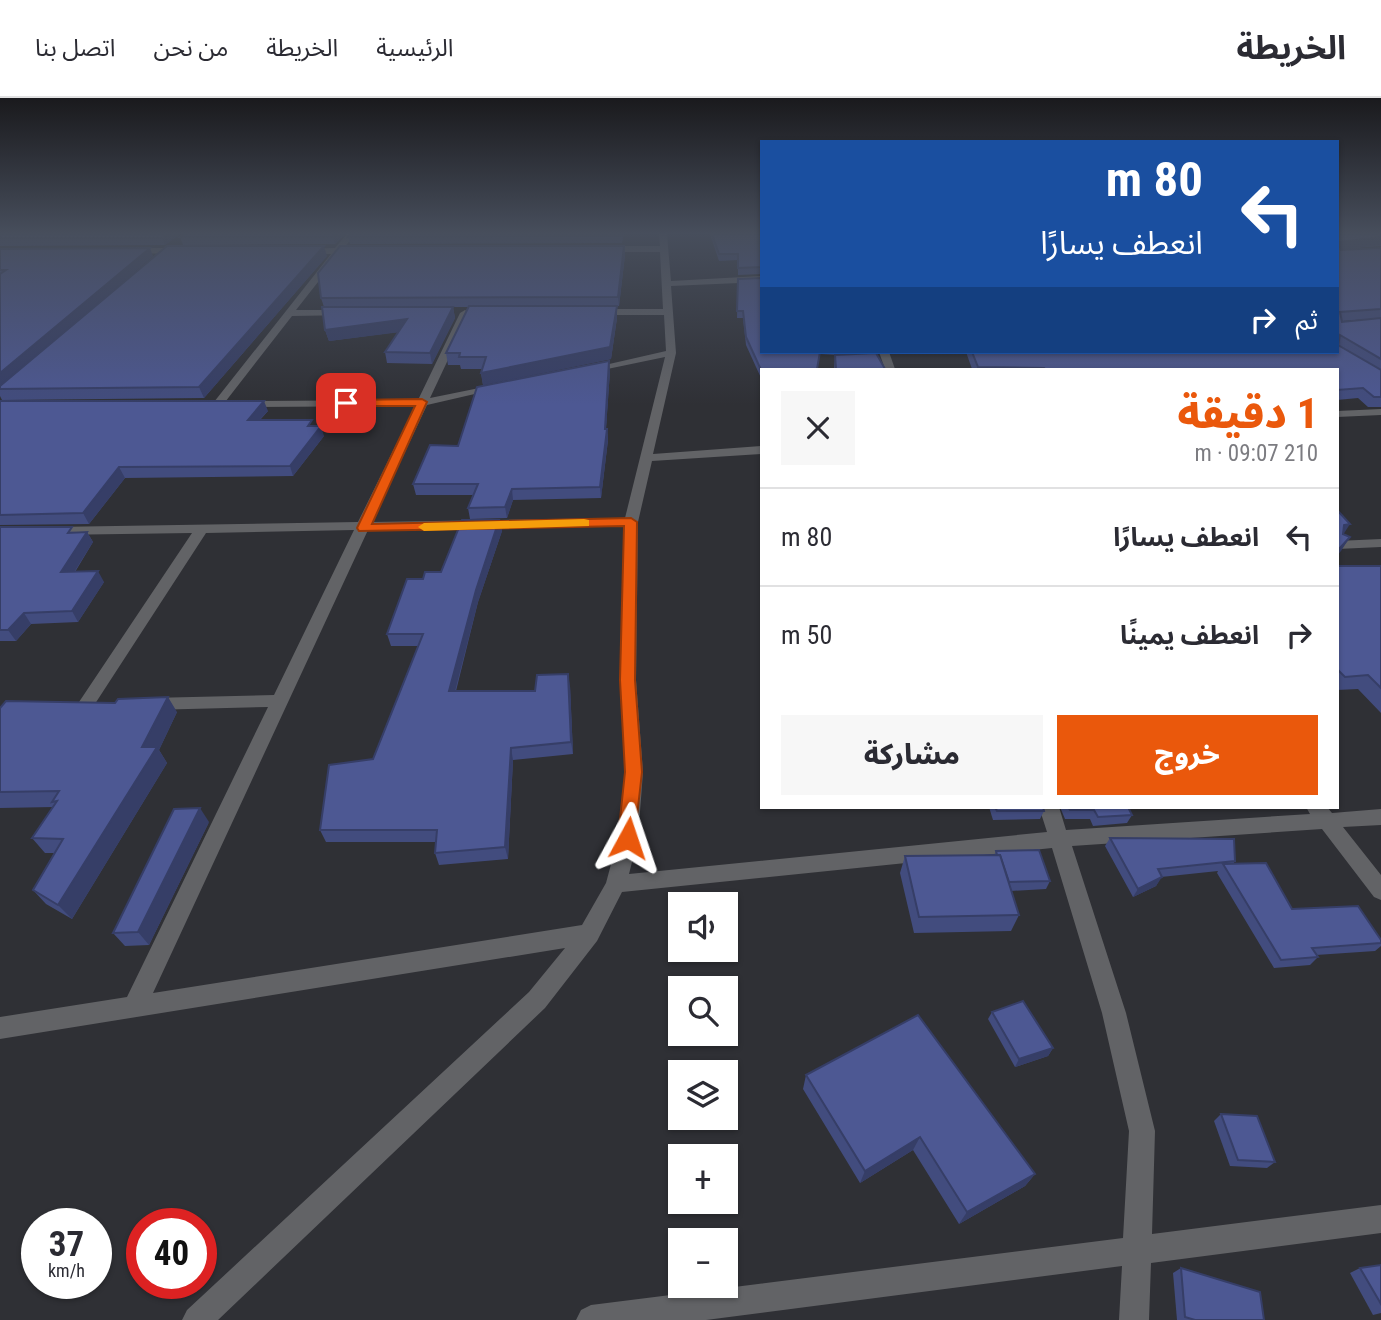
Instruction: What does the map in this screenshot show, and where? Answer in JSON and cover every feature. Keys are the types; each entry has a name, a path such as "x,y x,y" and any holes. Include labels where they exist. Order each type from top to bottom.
{"street":[{"path":"218,404 305,291"},
{"path":"197,1320 537,1000 589,934 616,884 628,838 634,772 628,680 631,522 671,353 666,291"},
{"path":"587,312 669,312"},
{"path":"287,313 355,313"},
{"path":"451,313 478,313"},
{"path":"135,1005 465,313"},
{"path":"579,371 671,353"},
{"path":"205,405 422,402 513,384"},
{"path":"1339,414 1381,412"},
{"path":"646,458 760,450"},
{"path":"40,531 631,522"},
{"path":"201,530 78,706 280,701"},
{"path":"1339,545 1381,544"},
{"path":"1050,809 1114,1013 1142,1131 1134,1320"},
{"path":"616,884 1322,814 1381,817"},
{"path":"1322,814 1381,891"},
{"path":"0,1028 589,934"},
{"path":"591,1320 1381,1219"}],"building":[{"path":"0,291 98,291 0,373"},
{"path":"113,291 284,291 199,387 0,389 0,386"},
{"path":"320,291 619,291 618,297 321,298"},
{"path":"738,291 760,291 760,354 820,354 817,368 760,368 746,337 743,311 737,311"},
{"path":"1339,291 1381,291 1381,309 1340,312 1342,322 1381,318 1381,359 1340,335 1339,340"},
{"path":"469,306 617,306 610,347 481,373 486,357 459,357 460,353 446,353"},
{"path":"322,307 453,307 430,353 385,352 407,319 325,330"},
{"path":"1339,346 1381,370 1381,397 1374,397 1363,388 1339,390 1339,368 978,367 973,354 1339,354"},
{"path":"877,354 884,368 836,368 835,355"},
{"path":"609,361 607,429 600,487 512,489 505,507 468,508 478,484 413,484 430,445 458,446 477,387"},
{"path":"0,401 264,401 248,420 312,420 308,426 321,426 290,466 119,467 83,513 0,515"},
{"path":"1339,512 1350,524 1344,525 1343,534 1350,537 1339,549"},
{"path":"462,520 499,520 476,590 449,691 535,691 537,675 568,674 571,742 511,748 505,847 435,853 437,830 320,830 329,765 373,759 423,634 387,634 407,579 423,579 425,572 441,572"},
{"path":"0,527 72,527 68,533 87,532 61,572 98,571 72,611 24,613 8,630 0,630"},
{"path":"1339,566 1381,566 1381,688 1368,675 1345,677 1339,671"},
{"path":"168,697 142,747 157,747 58,905 33,890 63,839 32,838 57,801 52,802 59,791 0,792 0,708 6,701 115,703 118,699"},
{"path":"200,808 138,932 113,933 174,809"},
{"path":"996,809 1044,811 997,811"},
{"path":"1129,809 1132,815 1098,817 1094,810 1070,810"},
{"path":"1110,838 1234,839 1235,861 1158,869 1162,877 1138,889"},
{"path":"1039,850 1050,881 1009,882 1000,855 997,855 996,851"},
{"path":"1000,855 1019,915 919,917 905,856"},
{"path":"1266,863 1292,909 1358,906 1381,943 1312,948 1318,957 1281,960 1223,864"},
{"path":"1023,1001 1053,1048 1019,1059 992,1012"},
{"path":"918,1015 1035,1174 967,1212 920,1137 865,1171 806,1075"},
{"path":"1221,1114 1257,1116 1275,1162 1238,1160"},
{"path":"1381,1265 1381,1304 1360,1268"},
{"path":"1181,1268 1260,1292 1264,1320 1195,1320 1185,1317"}],"slow traffic":[{"path":"424,527 584,523"}],"route":[{"path":"346,403 422,402 363,528 631,522 628,680 634,772 628,838"}]}
